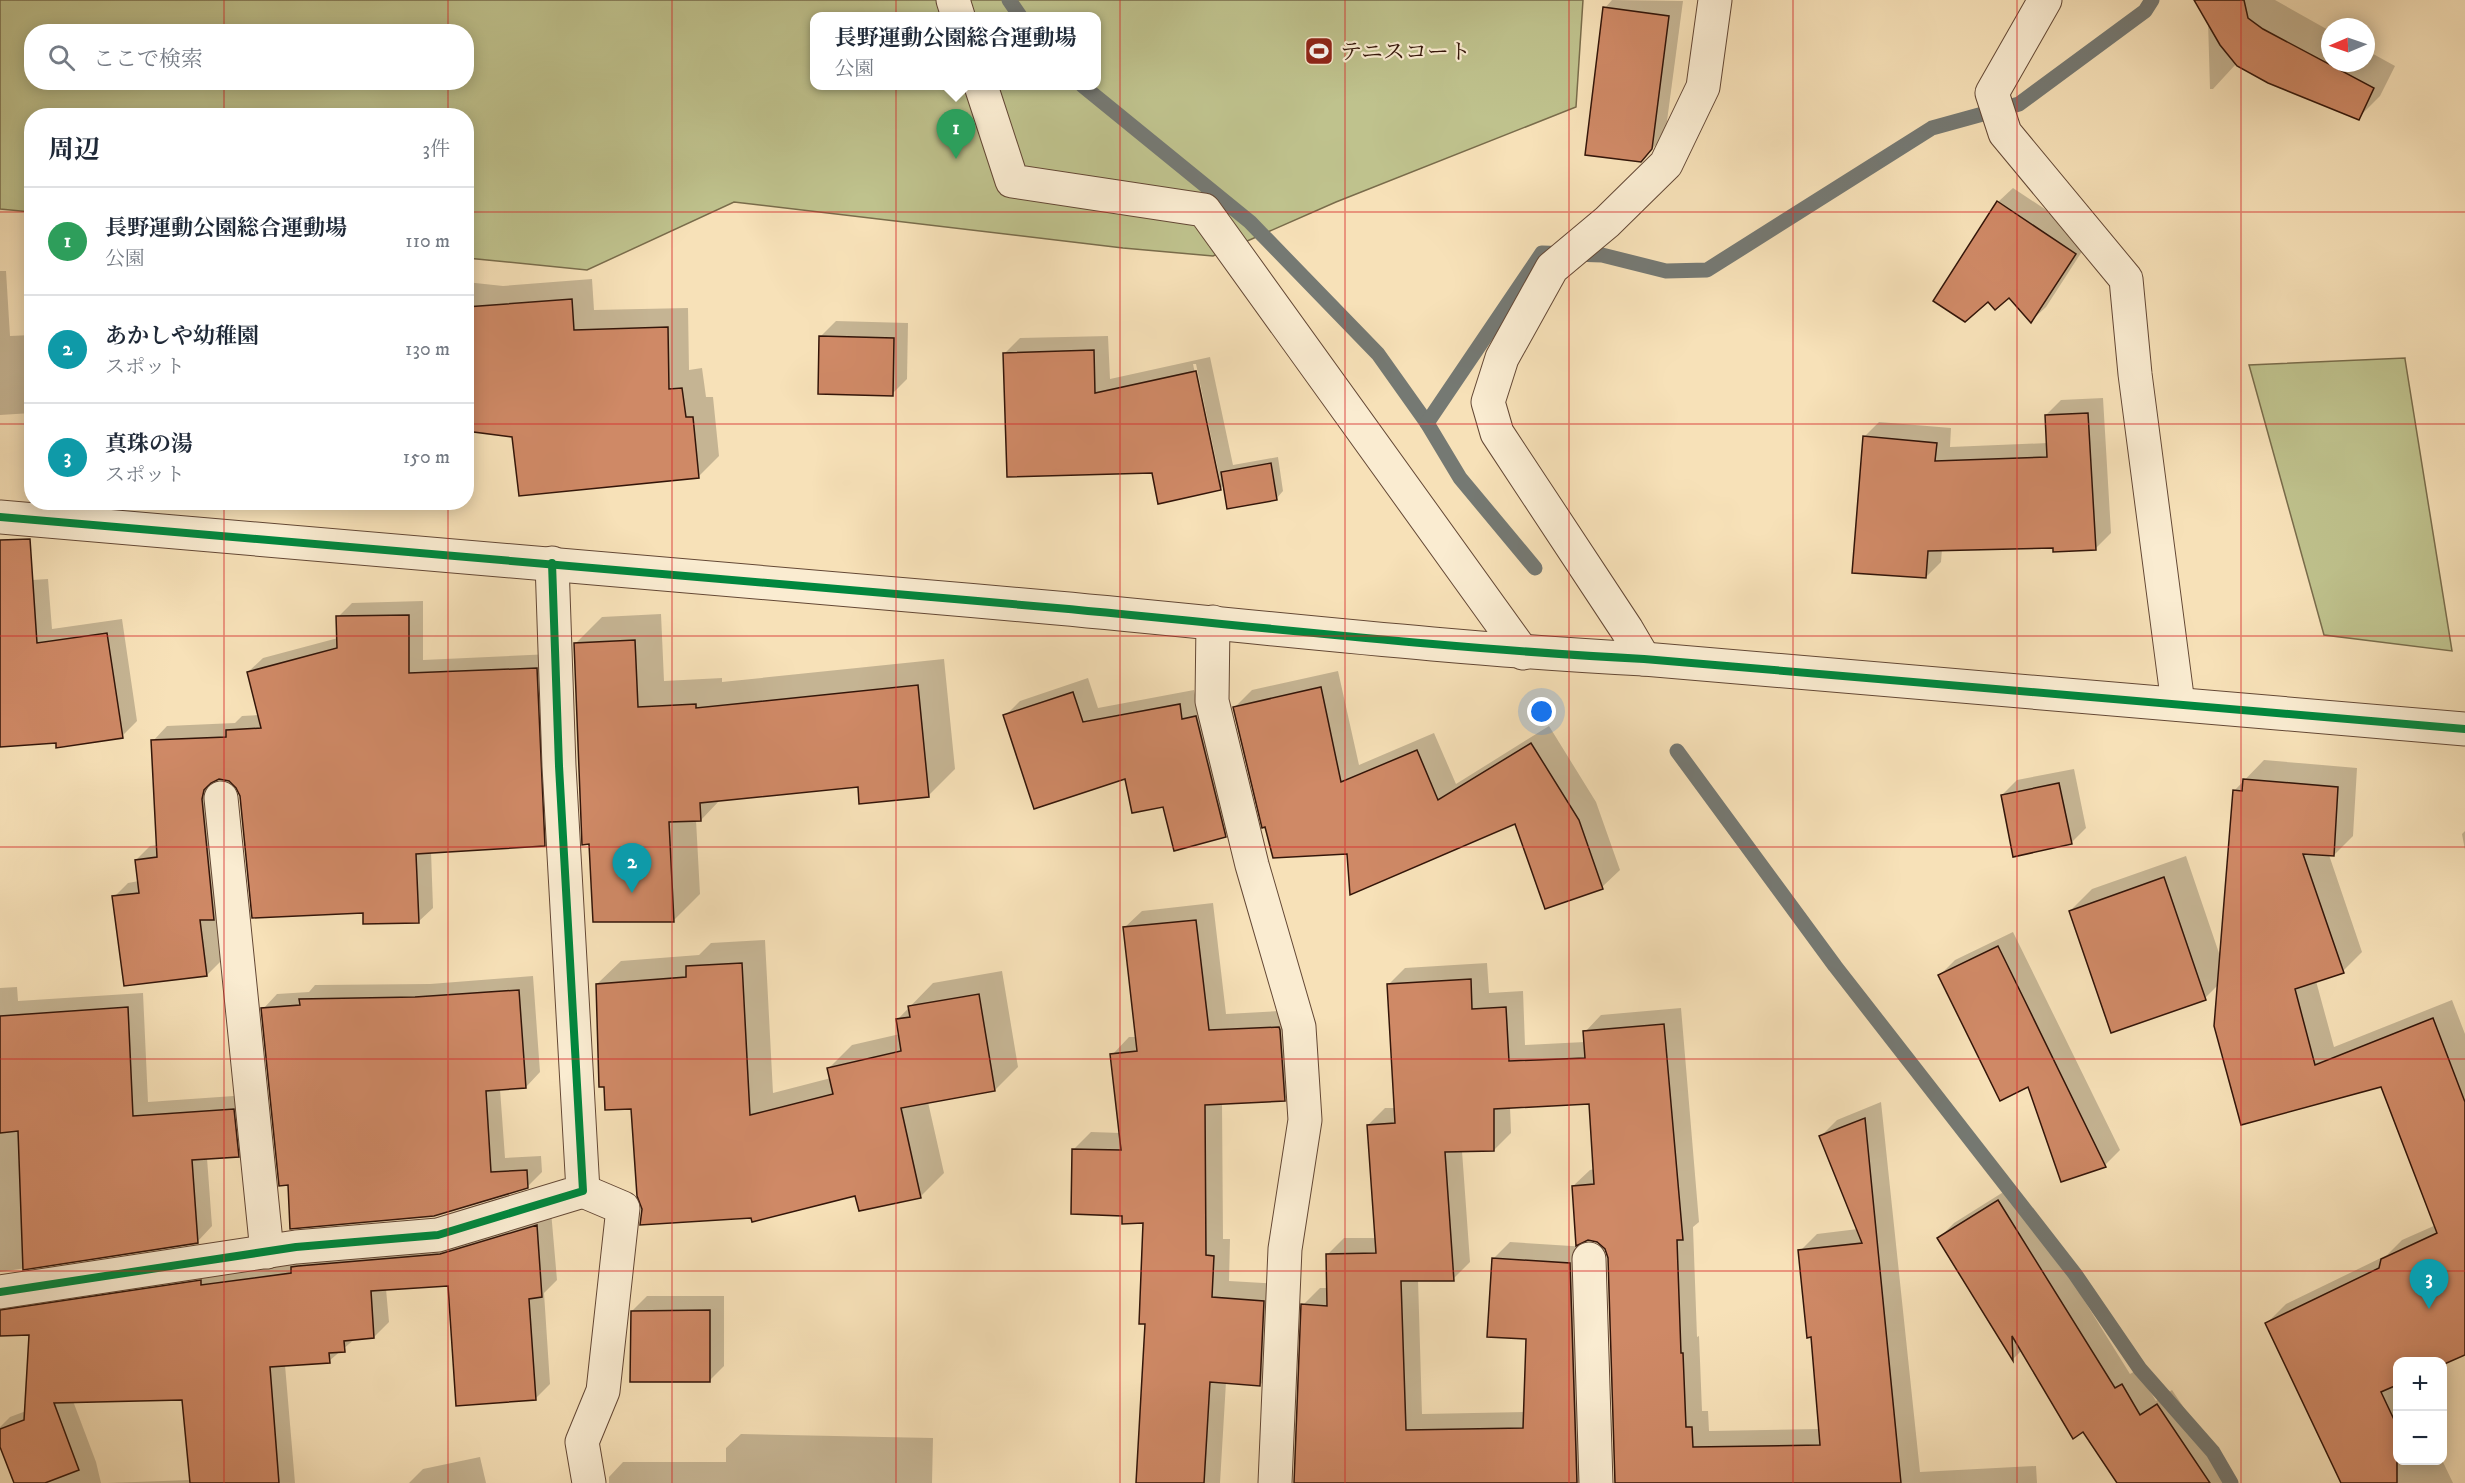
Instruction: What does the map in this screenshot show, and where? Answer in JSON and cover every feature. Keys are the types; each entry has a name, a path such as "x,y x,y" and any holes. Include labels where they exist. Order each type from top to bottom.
{"street":[{"path":"1644,659 1497,433 1488,402 1502,358 1552,268 1607,222 1666,164 1703,87 1715,0"},
{"path":"2045,0 1992,93 2005,134 2126,279 2135,374 2178,704"},
{"path":"982,90 1012,181 1204,210 1523,653"},
{"path":"0,518 552,563 1213,622 1523,653 1644,659 2465,729"},
{"path":"552,563 559,766 583,1191"},
{"path":"1213,622 1212,701 1252,865 1299,1027 1305,1120 1285,1249 1275,1483"},
{"path":"220,798 267,1252"},
{"path":"0,1292 267,1252 438,1235 583,1191 623,1208 603,1391 582,1442 589,1483"},
{"path":"1589,1259 1596,1483"}],"green space":[{"path":"0,0 1583,0 1576,107 1336,202 1213,256 1123,248 734,202 587,270 474,259 474,108 24,108 24,211 0,209"},
{"path":"2405,358 2452,651 2324,635 2249,365"}],"building":[{"path":"2194,0 2244,0 2248,18 2263,29 2321,60 2321,72 2344,72 2374,88 2359,120 2268,83 2237,66 2220,45"},
{"path":"1603,7 1669,16 1652,149 1641,162 1585,155"},
{"path":"1997,201 2076,254 2031,323 2009,298 1995,310 1988,302 1965,322 1933,301"},
{"path":"572,299 574,330 668,327 669,389 682,388 686,417 693,417 699,478 519,496 512,437 474,432 474,306"},
{"path":"819,336 894,338 893,396 818,394"},
{"path":"1094,350 1095,393 1196,371 1221,490 1158,504 1152,473 1007,477 1003,353"},
{"path":"2088,413 2096,550 2053,552 2053,548 1928,551 1926,578 1852,573 1863,436 1937,443 1935,461 2047,457 2045,415"},
{"path":"1271,463 1277,500 1227,509 1221,472"},
{"path":"30,539 37,643 107,633 123,738 56,748 56,743 0,747 0,540"},
{"path":"409,615 409,673 537,668 545,846 416,854 419,923 363,924 363,913 252,918 240,796 229,781 219,779 204,790 202,799 214,920 200,920 207,976 124,986 112,896 139,893 135,860 157,857 151,740 226,737 226,730 261,728 247,672 337,648 336,616"},
{"path":"635,640 638,707 696,704 696,708 918,685 929,797 859,804 858,787 700,803 701,821 669,822 674,922 593,922 589,844 582,845 574,643"},
{"path":"1321,687 1341,782 1417,750 1438,800 1531,743 1579,820 1603,889 1545,909 1515,824 1350,895 1347,854 1273,858 1265,827 1262,828 1233,707"},
{"path":"1073,692 1083,722 1180,704 1182,719 1196,716 1226,837 1174,851 1163,807 1132,813 1125,779 1034,809 1003,715"},
{"path":"2243,779 2338,787 2334,856 2303,854 2344,973 2295,989 2315,1065 2433,1018 2465,1102 2465,1355 2447,1363 2447,1357 2393,1357 2393,1387 2381,1392 2393,1418 2393,1465 2397,1465 2397,1483 2341,1483 2265,1323 2379,1268 2381,1259 2437,1233 2381,1087 2241,1125 2214,1026 2233,790 2242,791"},
{"path":"2059,783 2072,844 2013,857 2001,795"},
{"path":"2164,877 2206,1000 2111,1033 2069,911"},
{"path":"1196,920 1209,1030 1279,1027 1280,1030 1285,1101 1205,1105 1206,1255 1214,1256 1212,1297 1264,1301 1260,1386 1210,1382 1204,1483 1136,1483 1145,1324 1139,1324 1143,1223 1122,1224 1122,1216 1071,1214 1072,1149 1121,1150 1110,1054 1137,1051 1123,927"},
{"path":"1998,946 2106,1167 2061,1182 2028,1087 2000,1101 1938,975"},
{"path":"742,963 750,1115 833,1094 827,1068 901,1051 896,1019 910,1017 908,1006 979,994 995,1091 901,1108 921,1198 859,1211 855,1196 752,1222 751,1218 640,1225 642,1209 637,1196 631,1109 605,1110 604,1087 599,1087 596,984 686,977 686,966"},
{"path":"1471,979 1472,1009 1506,1007 1509,1061 1585,1058 1583,1031 1664,1024 1683,1240 1677,1240 1686,1427 1692,1427 1693,1447 1820,1445 1811,1337 1807,1338 1798,1250 1862,1243 1819,1136 1865,1118 1901,1483 1615,1483 1608,1258 1605,1249 1597,1242 1588,1240 1576,1246 1572,1186 1594,1184 1589,1104 1494,1109 1494,1151 1445,1152 1454,1281 1401,1281 1406,1430 1523,1428 1526,1339 1487,1337 1492,1258 1570,1263 1577,1483 1294,1483 1301,1304 1327,1306 1326,1254 1376,1253 1367,1125 1395,1123 1387,984"},
{"path":"519,990 526,1088 486,1091 491,1172 527,1170 528,1188 434,1216 290,1229 288,1185 279,1186 261,1008 300,1005 299,999 415,997"},
{"path":"128,1007 133,1116 234,1109 239,1157 192,1160 198,1243 23,1270 18,1131 0,1133 0,1016"},
{"path":"1998,1200 2115,1388 2122,1384 2140,1415 2157,1404 2210,1483 2117,1483 2083,1432 2073,1439 2012,1336 2013,1361 1937,1238"},
{"path":"537,1225 542,1297 529,1299 536,1400 456,1406 448,1286 371,1291 374,1338 344,1341 345,1352 329,1353 330,1363 270,1367 279,1483 190,1483 182,1400 54,1403 79,1470 45,1483 14,1483 0,1447 0,1429 24,1420 29,1335 0,1336 0,1310 201,1280 201,1285 291,1273 291,1267 298,1266 440,1254"},
{"path":"710,1310 710,1382 630,1382 631,1311"}],"waterway":[{"path":"1009,0 1017,12"},
{"path":"1427,423 1542,253 1602,255 1666,271 1707,270 1932,128 2019,104 2145,11 2152,0"},
{"path":"1088,90 1250,222 1378,354 1427,423 1460,478 1535,568"},
{"path":"1677,751 1835,966 2075,1274 2140,1369 2213,1452 2231,1483"}],"cycle path":[{"path":"0,517 1057,608 1424,643 1644,659 2465,729"},
{"path":"0,1292 296,1247 438,1235 583,1191 559,766 552,563"}],"place":[{"name":"テニスコート","path":"1319,51"},
{"name":"長野運動公園総合運動場","path":"956,159"},
{"name":"あかしや幼稚園","path":"632,893"},
{"name":"真珠の湯","path":"2429,1309"}]}
